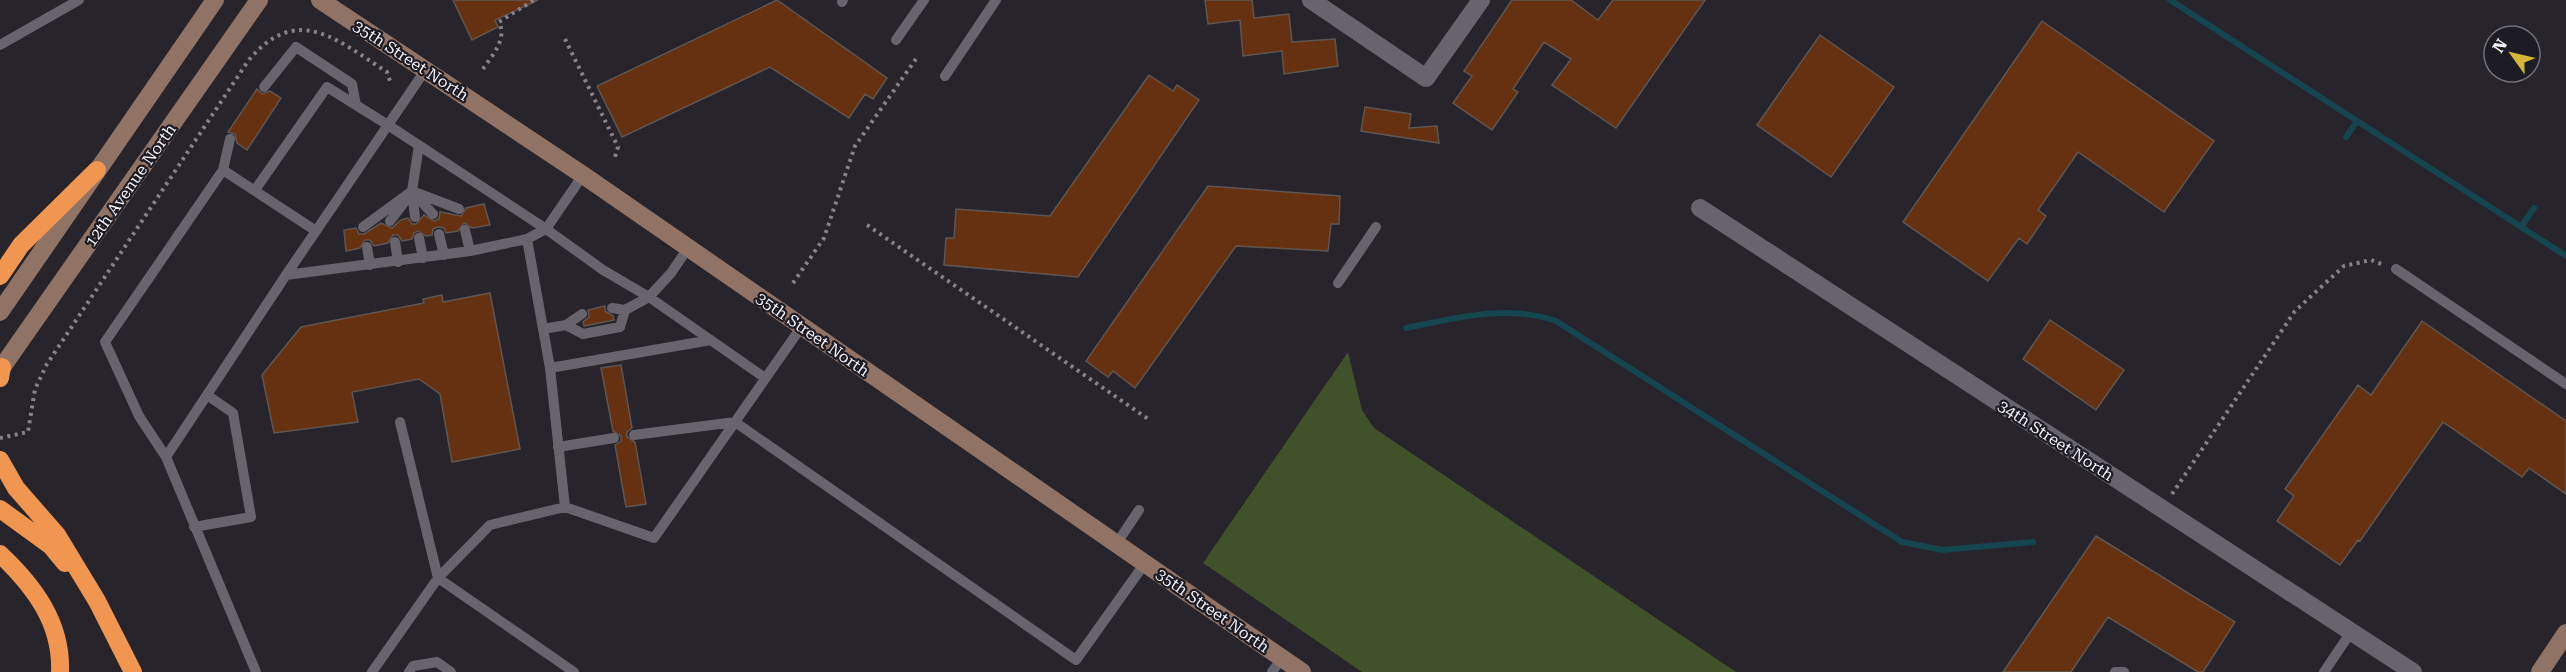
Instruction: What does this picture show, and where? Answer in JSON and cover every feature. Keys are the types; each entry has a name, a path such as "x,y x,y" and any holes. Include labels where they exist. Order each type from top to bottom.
{"highway":[{"path":"0,276 21,245 97,170"},
{"path":"0,460 16,488 57,535 97,601 133,672"},
{"path":"0,509 51,546 97,601"},
{"path":"0,554 22,575 42,601 54,630 61,656 60,672"}],"street":[{"path":"0,312 215,0"},
{"name":"12th Avenue North","path":"1,371 259,0"},
{"name":"35th Street North","path":"320,0 583,174 1145,562 1277,665 1302,672"},
{"path":"1311,0 1426,78 1480,0"},
{"name":"34th Street North","path":"1700,208 2413,672"},
{"path":"2540,672 2566,633"}],"lane":[{"path":"0,45 79,0"},
{"path":"896,40 924,0"},
{"path":"945,76 996,0"},
{"path":"264,87 296,47 352,84 356,105"},
{"path":"166,457 426,69"},
{"path":"255,190 327,87 546,229 603,270 649,297 765,378"},
{"path":"230,139 223,170 105,342 139,416 166,457 256,672"},
{"path":"415,217 412,191 419,145"},
{"path":"223,170 316,231"},
{"path":"286,275 398,262 470,251 527,239 546,229 583,174"},
{"path":"412,191 459,209"},
{"path":"412,191 433,214"},
{"path":"390,221 412,191"},
{"path":"363,226 412,191"},
{"path":"1338,283 1376,227"},
{"path":"465,230 470,251"},
{"path":"439,234 444,255"},
{"path":"419,238 423,258"},
{"path":"527,239 550,368 565,507"},
{"path":"395,242 398,262"},
{"path":"367,247 370,265"},
{"path":"612,308 625,310 649,297 671,273 688,248"},
{"path":"2396,269 2566,384"},
{"path":"566,325 583,334 620,327 625,310"},
{"path":"543,328 566,325 582,314"},
{"path":"372,672 438,578 490,525 565,507 654,538 802,326"},
{"path":"550,368 711,340"},
{"path":"194,527 251,517 233,413 207,395"},
{"path":"400,422 438,578 574,672"},
{"path":"634,435 735,422 1076,660 1145,562"},
{"path":"558,447 614,438"},
{"path":"1117,543 1139,510"},
{"path":"2324,672 2351,632"},
{"path":"409,672 413,666 437,663 451,672"},
{"path":"2115,672 2124,672"}],"path":[{"path":"483,69 502,40 503,30 499,22 534,0"},
{"path":"0,438 28,432 35,389 47,364 248,61 264,42 282,32 310,30 323,33 387,72 390,81"},
{"path":"565,39 618,147 614,160"},
{"path":"793,283 824,237 855,146 918,56"},
{"path":"867,225 1151,420"},
{"path":"2162,509 2295,311 2344,266 2371,260 2396,269"}],"green space":[{"path":"1348,352 1362,410 1374,428 1736,672 1362,672 1203,563"}],"building":[{"path":"453,0 538,0 495,20 498,27 472,40"},
{"path":"777,0 887,78 873,99 865,94 849,118 770,67 622,137 597,86"},
{"path":"1205,0 1252,0 1254,18 1289,14 1292,42 1335,39 1338,66 1284,74 1282,51 1243,56 1240,20 1208,24"},
{"path":"1512,0 1571,0 1598,20 1613,0 1705,0 1616,128 1552,85 1571,59 1544,42 1513,89 1518,92 1492,130 1453,103 1472,76 1464,71"},
{"path":"2042,21 2214,141 2164,212 2078,152 2038,210 2046,216 2027,244 2019,238 1988,281 1903,222"},
{"path":"1820,35 1894,87 1831,177 1757,125"},
{"path":"1149,75 1173,91 1177,85 1199,100 1078,277 944,265 946,238 954,238 956,209 1050,216"},
{"path":"257,89 262,94 270,91 281,98 247,150 237,143 235,134 228,132"},
{"path":"1365,107 1411,114 1409,128 1437,126 1439,143 1361,131"},
{"path":"1208,186 1340,196 1339,224 1331,224 1328,251 1236,246 1135,388 1113,371 1108,377 1086,361"},
{"path":"484,204 490,225 472,228 464,223 458,231 446,233 444,228 438,227 433,229 432,235 426,236 418,231 414,233 412,239 402,241 398,235 393,235 388,243 374,246 370,240 365,240 360,248 346,251 344,230 356,228 359,234 364,234 381,223 392,228 401,220 408,218 412,224 416,224 424,215 434,221 439,219 440,212 461,216 466,208"},
{"path":"490,293 520,449 452,462 440,394 419,379 352,392 358,422 274,433 262,375 301,327 424,303 423,299 442,295 443,302"},
{"path":"605,306 605,311 613,316 614,320 584,326 583,322 589,317 588,310"},
{"path":"2050,320 2124,370 2096,410 2023,359"},
{"path":"2422,321 2566,421 2566,494 2529,468 2522,477 2443,422 2360,541 2358,540 2340,565 2277,521 2294,496 2285,489 2358,385 2371,395"},
{"path":"621,365 632,428 627,432 627,437 635,442 646,504 626,507 615,445 621,441 621,436 613,431 601,368"},
{"path":"2096,536 2235,622 2203,672 2198,672 2108,617 2071,672 2003,672"}],"waterway":[{"path":"2170,0 2566,256"},
{"path":"2346,137 2357,121"},
{"path":"2521,227 2534,208"},
{"path":"1406,328 1462,317 1500,313 1537,316 1556,321 1902,542 1943,550 2033,542"}]}
